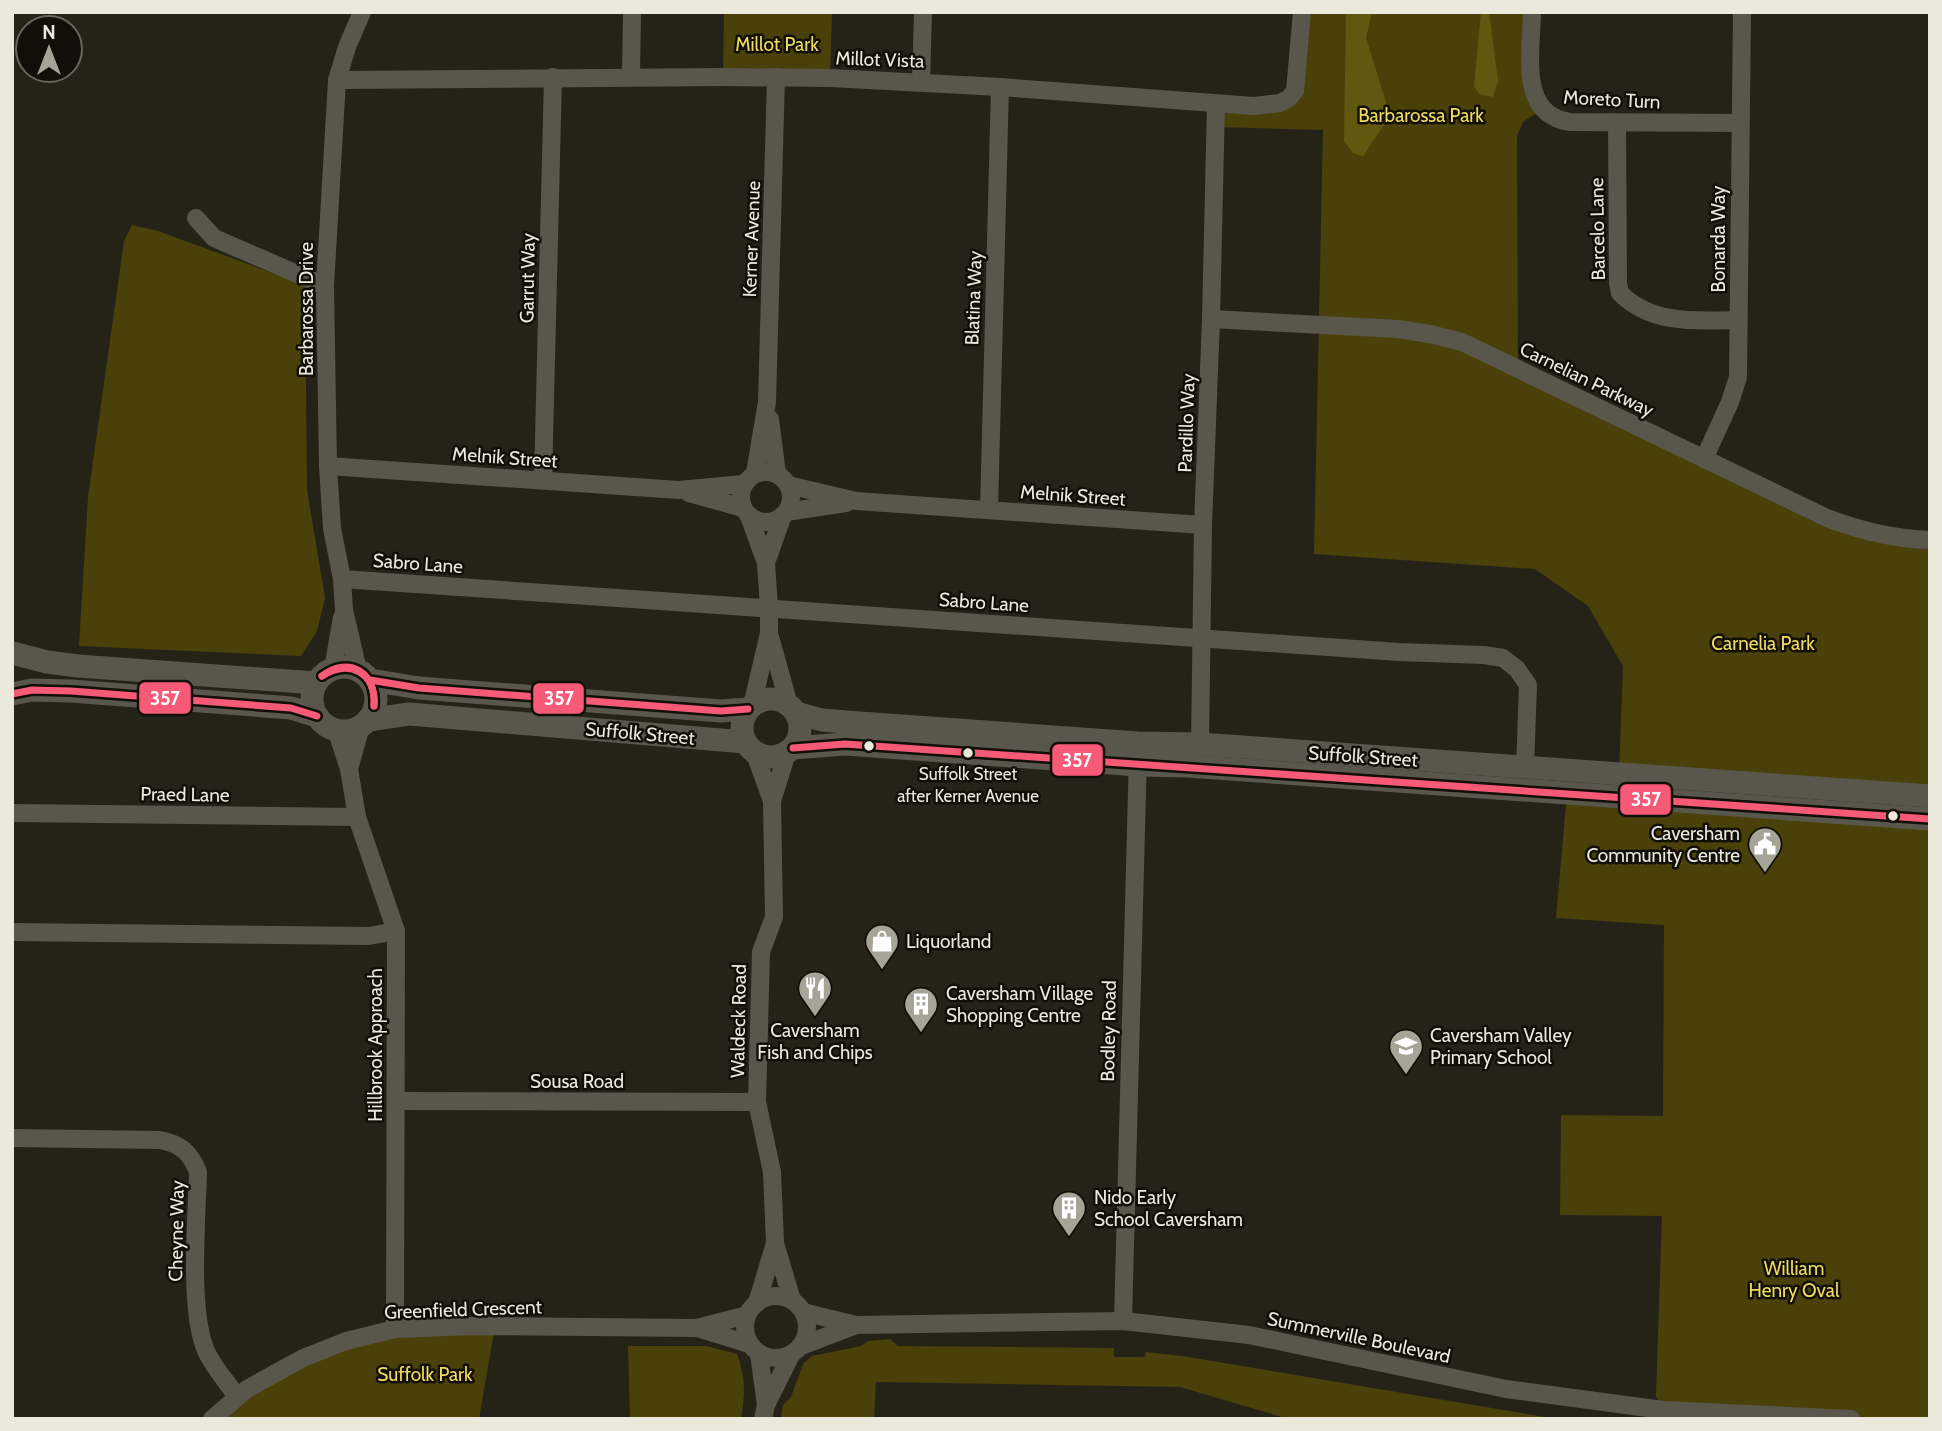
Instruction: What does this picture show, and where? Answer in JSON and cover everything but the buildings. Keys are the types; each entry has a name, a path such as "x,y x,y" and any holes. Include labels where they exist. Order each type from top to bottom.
{"street":[{"name":"Barbarossa Drive","path":"362,12 337,80 325,286 328,466 332,528 342,579 344,610 364,675"},
{"path":"631,77 632,12"},
{"path":"921,82 923,12"},
{"name":"Millot Vista","path":"337,80 776,77 921,82 1268,106 1289,98 1295,90 1302,12"},
{"name":"Moreto Turn","path":"1532,12 1531,82 1543,109 1555,118 1570,122 1740,123"},
{"name":"Bonarda Way","path":"1704,459 1730,402 1738,377 1742,12"},
{"name":"Kerner Avenue","path":"749,479 767,402 776,77"},
{"name":"Garrut Way","path":"542,480 553,78"},
{"name":"Blatina Way","path":"989,510 1000,87"},
{"name":"Pardillo Way","path":"1200,744 1203,525 1216,104"},
{"name":"Barcelo Lane","path":"1617,122 1620,293 1643,308 1670,318 1738,320"},
{"path":"196,218 214,237 325,286"},
{"name":"Carnelian Parkway","path":"1211,319 1398,329 1462,342 1827,518 1853,528 1905,539 1930,540"},
{"name":"Kerner Avenue","path":"767,402 783,479"},
{"name":"Melnik Street","path":"328,466 679,490 749,479"},
{"path":"766,563 791,499 783,479 766,471 749,479 740,494 766,563 769,607 769,633 750,708 741,725 750,748 768,758 790,750 800,731 769,633"},
{"name":"Melnik Street","path":"783,479 856,501 1203,525"},
{"name":"Melnik Street","path":"679,490 746,512"},
{"name":"Melnik Street","path":"785,514 856,501"},
{"path":"746,512 757,520 766,522 785,514"},
{"name":"Sabro Lane","path":"342,579 1503,658 1517,669 1528,685 1525,768"},
{"name":"Barbarossa Drive","path":"325,676 344,610"},
{"path":"12,653 78,666 325,676"},
{"path":"12,694 32,690 71,691 291,708 317,716 328,727 344,731 365,723 374,711 376,700 364,675 341,667 325,676 312,699 317,716"},
{"name":"Suffolk Street","path":"364,675 419,688 721,711 750,708"},
{"path":"750,708 770,699 792,709"},
{"name":"Suffolk Street","path":"792,709 834,721 1138,754 1187,766 1930,819"},
{"name":"Suffolk Street","path":"365,723 409,714 750,748"},
{"name":"Hillbrook Approach","path":"349,769 365,723"},
{"name":"Hillbrook Approach","path":"336,729 349,769 357,817 396,932 395,1329"},
{"name":"Suffolk Street","path":"790,750 845,744 1138,754 1200,744 1930,796"},
{"name":"Waldeck Road","path":"750,748 772,801"},
{"name":"Waldeck Road","path":"790,750 772,801 774,917 761,952 757,1102 772,1172 775,1243 797,1306"},
{"name":"Bodley Road","path":"1123,1321 1138,754"},
{"name":"Praed Lane","path":"12,813 357,817"},
{"path":"12,932 369,936 396,932"},
{"name":"Sousa Road","path":"397,1101 757,1102"},
{"name":"Cheyne Way","path":"12,1138 160,1140 183,1147 192,1157 198,1172 198,1325 206,1353 237,1397"},
{"name":"Waldeck Road","path":"752,1309 775,1243"},
{"path":"778,1296 797,1306 807,1329 764,1412 754,1349 746,1335 752,1309 778,1296"},
{"name":"Summerville Boulevard","path":"797,1306 856,1325 1123,1321 1248,1335 1506,1389 1663,1414 1851,1419"},
{"name":"Greenfield Crescent","path":"212,1419 258,1382 303,1358 346,1341 395,1329 472,1326 697,1328 752,1309"},
{"name":"Summerville Boulevard","path":"796,1350 856,1325"},
{"name":"Greenfield Crescent","path":"697,1328 754,1349"},
{"path":"754,1349 775,1359 796,1350"}],"green space":[{"name":"Millot Park","path":"724,12 832,12 830,78 723,77"},
{"name":"Carnelia Park","path":"1302,12 1532,12 1543,109 1523,122 1517,136 1518,369 1827,518 1930,540 1930,796 1619,774 1623,666 1588,606 1535,569 1314,554 1323,130 1215,127 1216,104 1289,98"},
{"path":"132,225 158,231 305,285 307,490 325,598 317,631 301,656 79,646 88,497 124,241"},
{"name":"William Henry Oval","path":"1567,793 1930,819 1930,1419 1851,1419 1663,1410 1656,1396 1662,1216 1560,1215 1561,1115 1663,1116 1664,925 1556,918"},
{"name":"Suffolk Park","path":"495,1326 479,1419 212,1419 346,1341"},
{"path":"890,1339 898,1346 1114,1348 1114,1357 1145,1357 1146,1352 1182,1356 1557,1419 1289,1419 1180,1387 876,1382 874,1419 781,1419 783,1405 791,1397 803,1364 812,1356 861,1346 868,1341"},
{"path":"628,1346 706,1346 737,1354 744,1386 741,1419 630,1419"}],"shaded area":[{"path":"1346,12 1372,12 1366,38 1386,102 1384,125 1363,156 1353,153 1344,141"},
{"path":"1481,12 1489,12 1498,81 1493,97 1479,94 1474,86"}],"transit line":[{"name":"357","path":"322,676 342,667 359,671 371,684 374,706"},
{"name":"357","path":"322,676 342,669 359,672 371,685 374,706"},
{"name":"357","path":"370,680 419,688 721,711 748,709"},
{"name":"357","path":"12,694 32,690 71,691 291,708 317,716"},
{"name":"357","path":"793,748 845,744 1930,819"}],"place":[{"name":"Suffolk Street after Kerner Avenue","path":"968,753"},
{"name":"Caversham Community Centre","path":"1765,874"},
{"name":"Liquorland","path":"882,971"},
{"name":"Caversham Fish and Chips","path":"815,1018"},
{"name":"Caversham Village Shopping Centre","path":"921,1034"},
{"name":"Caversham Valley Primary School","path":"1406,1076"},
{"name":"Nido Early School Caversham","path":"1069,1238"}],"park label":[{"name":"Barbarossa Park","path":"1421,115"}]}
